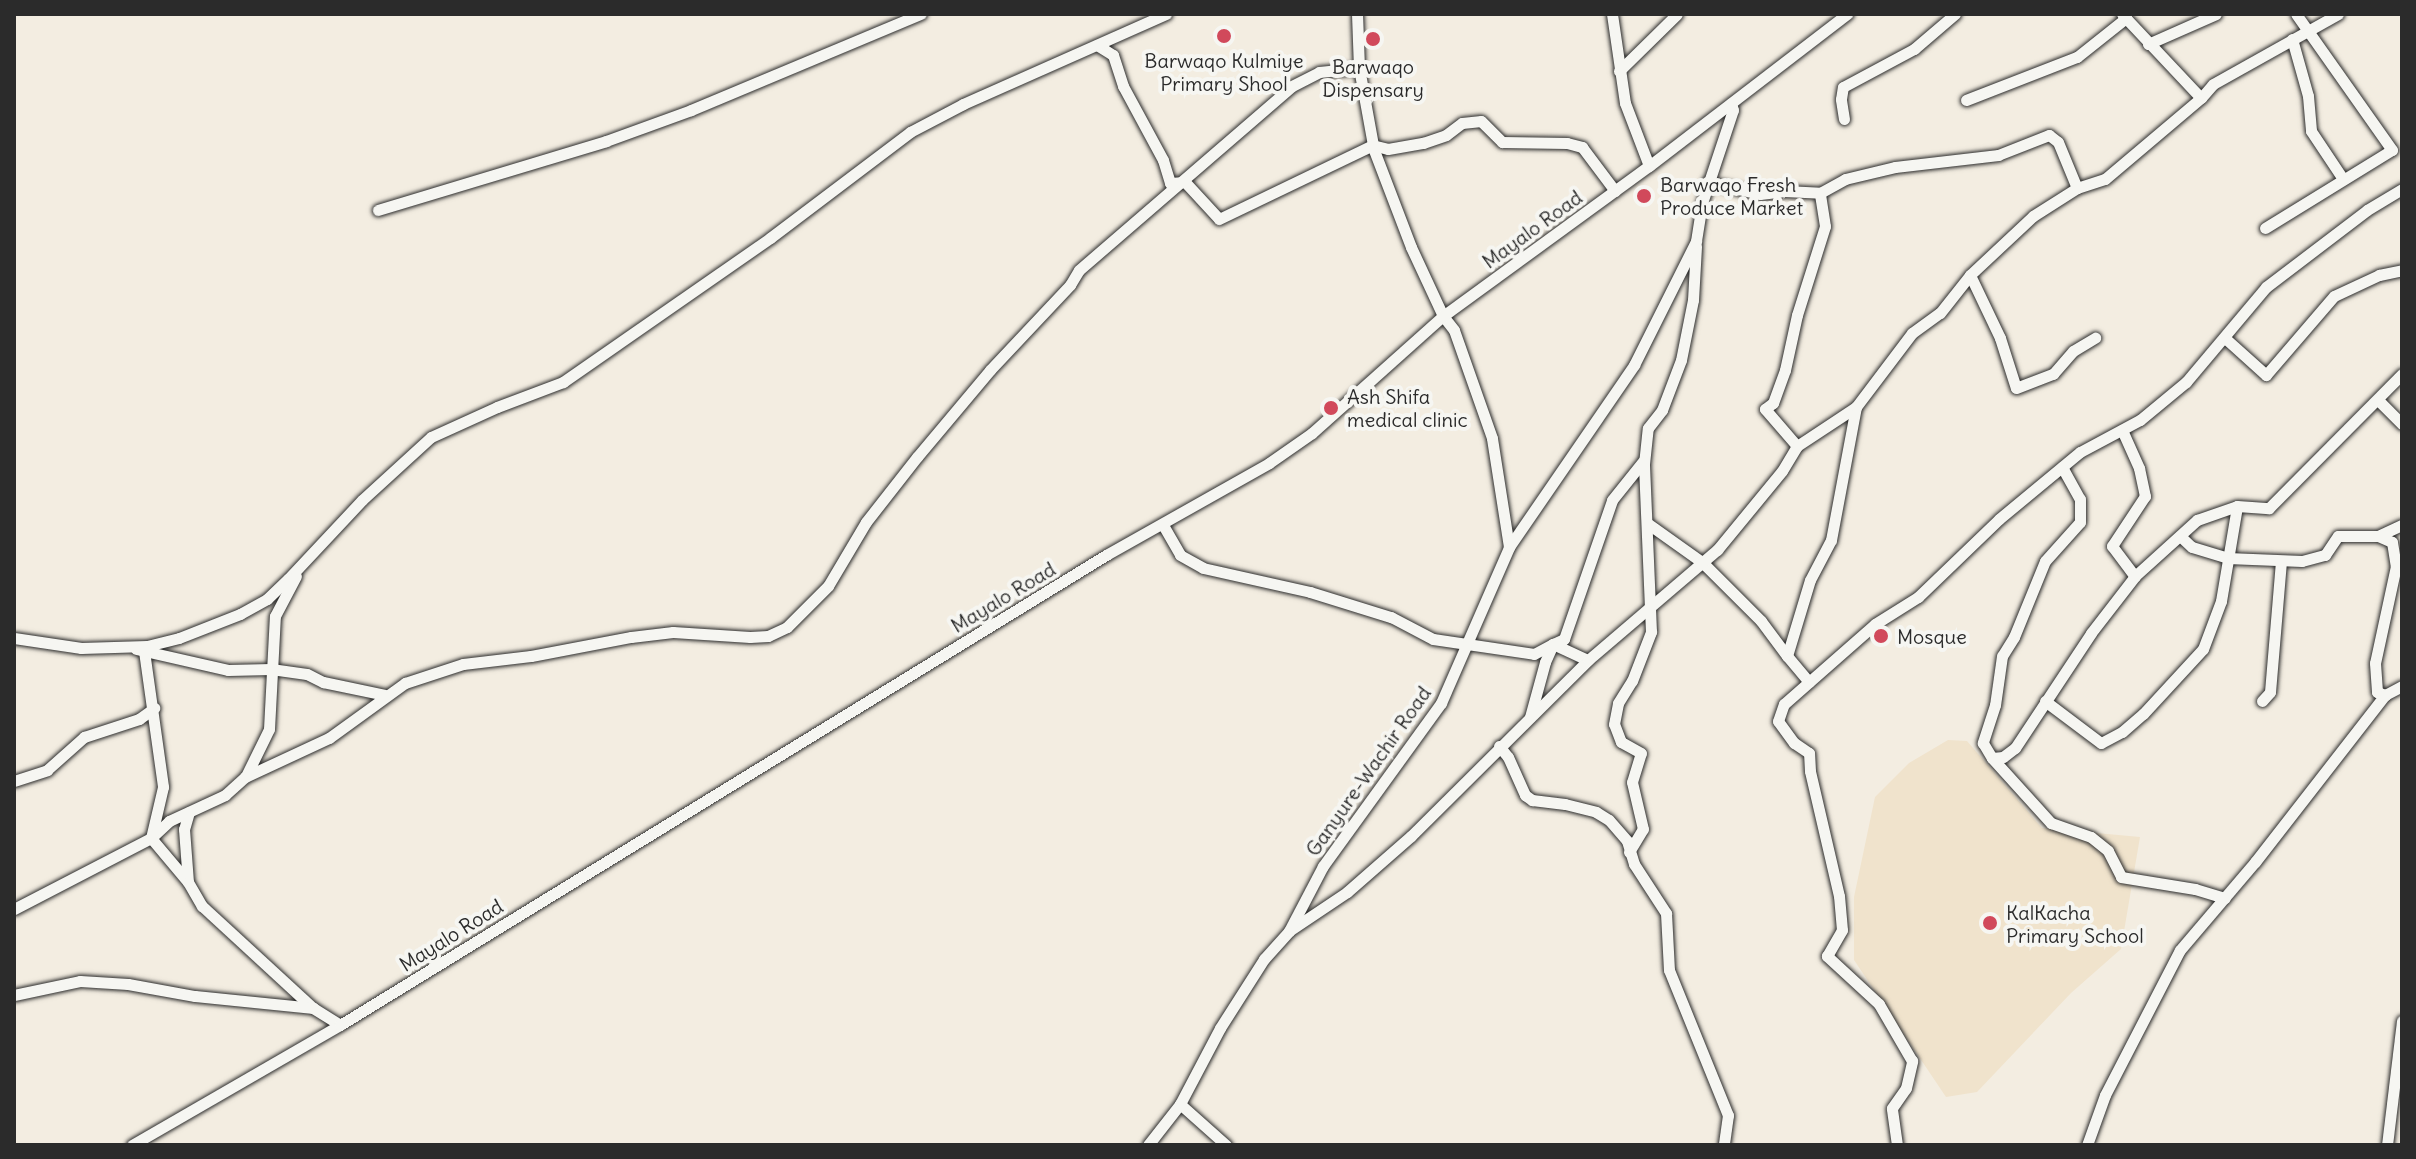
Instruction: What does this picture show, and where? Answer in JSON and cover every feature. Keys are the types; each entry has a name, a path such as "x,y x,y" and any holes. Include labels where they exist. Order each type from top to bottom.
{"street":[{"path":"378,210 534,165 620,136 921,14"},
{"path":"14,638 81,648 129,647 179,638 240,614 267,599 306,557 431,437 563,382 770,238 910,132 963,104 1166,14"},
{"path":"1357,14 1359,68 1372,145 1397,214 1443,316 1454,330 1492,438 1509,547"},
{"path":"1612,14 1625,103 1649,166"},
{"path":"1619,71 1677,14"},
{"name":"Mayalo Road","path":"132,1145 340,1025 1079,572 1269,463 1312,433 1443,316 1649,166 1847,14"},
{"path":"1844,119 1843,87 1914,49 1955,14"},
{"path":"2148,44 2216,14"},
{"path":"2265,228 2392,150 2296,14"},
{"path":"1289,931 1347,892 1411,836 1588,660 1703,563 1782,471 1797,446 1856,407 1912,333 1940,313 1970,275 2033,216 2077,188 2105,179 2201,98 2213,84 2234,75 2307,29 2338,14"},
{"path":"1966,100 2077,57 2124,16 2201,98"},
{"path":"2292,39 2308,96 2311,131 2343,179"},
{"path":"1097,45 1113,55 1123,86 1163,160 1164,174 1170,183 1185,182"},
{"path":"14,909 151,838 169,821 225,795 245,777 329,738 405,683 441,670 495,658 673,632 750,637 768,636 787,627 828,586 866,522 917,457 990,370 1070,285 1079,270 1304,78 1319,72 1359,68"},
{"name":"Ganyure-Wachir Road","path":"1148,1145 1180,1104 1220,1028 1264,959 1289,931 1323,866 1441,703 1509,547 1634,365 1696,241 1707,182 1733,110 1731,103"},
{"path":"1185,182 1219,219 1372,145 1388,149 1423,143 1446,135 1462,123 1481,121 1502,142 1567,143 1582,147 1615,191"},
{"path":"1707,182 1760,194 1785,191 1820,193 1845,179 1895,167 1998,155 2049,135 2058,142 2077,188"},
{"path":"1897,1145 1892,1108 1906,1088 1912,1061 1879,1004 1827,956 1842,930 1841,919 1810,771 1809,753 1794,743 1778,721 1784,704 1875,624 1918,597 1999,519 2080,452 2122,430 2186,382 2226,339 2250,303 2266,287 2367,210 2402,189"},
{"path":"1797,446 1765,409 1773,403 1785,370 1797,315 1825,226 1820,193"},
{"path":"1629,852 1643,829 1632,782 1641,753 1621,742 1614,724 1618,703 1632,681 1651,632 1644,460 1648,428 1662,410 1681,360 1693,300 1696,241"},
{"path":"2226,339 2266,375 2334,296 2379,275 2402,270"},
{"path":"1970,275 2000,338 2016,388 2053,374 2073,351 2095,338"},
{"path":"1992,758 2003,757 2015,748 2115,598 2135,576 2197,520 2237,506 2269,508 2402,374"},
{"path":"2378,400 2402,424"},
{"path":"1787,656 1810,580 1831,540 1856,407"},
{"path":"2122,430 2139,468 2145,496 2112,546 2135,576"},
{"path":"1163,525 1180,555 1203,568 1310,592 1391,617 1433,639 1534,654 1564,639 1612,500 1644,460"},
{"path":"2062,467 2080,499 2080,522 2045,561 2014,637 2002,656 1995,705 1983,738 1992,758 2051,823 2091,837 2108,851 2121,877 2195,889 2225,898"},
{"path":"2045,701 2095,741 2107,741 2122,732 2195,660 2203,649 2221,601 2237,506"},
{"path":"1647,523 1703,563 1761,621 1809,682"},
{"path":"2378,536 2402,525"},
{"path":"2180,536 2192,547 2227,558 2281,561 2318,559 2342,534 2378,536 2392,542 2396,566 2375,663 2377,692 2385,695"},
{"path":"245,777 269,729 275,616 306,557"},
{"path":"2262,701 2270,692 2281,561"},
{"path":"1553,644 1588,660"},
{"path":"1530,718 1553,644"},
{"path":"129,647 228,670 271,669 307,674 323,682 385,695"},
{"path":"144,651 163,787 151,838"},
{"path":"2087,1145 2105,1095 2180,950 2225,898 2385,695 2402,686"},
{"path":"14,781 47,770 84,737 139,719 154,708"},
{"path":"1499,746 1508,757 1525,795 1532,800 1596,812 1609,820 1627,841 1629,852 1666,913 1669,970 1728,1115 1724,1145"},
{"path":"188,882 184,829 189,812"},
{"path":"151,838 188,882 202,906 313,1008 340,1025"},
{"path":"14,995 80,981 313,1008"},
{"path":"2387,1145 2402,1021"},
{"path":"1180,1104 1226,1145"}],"shaded area":[{"name":"KalKacha Primary School","path":"1948,740 1967,741 2042,828 2140,837 2121,949 2071,993 1977,1092 1946,1097 1854,960 1854,897 1875,797 1909,763"}],"place":[{"name":"Barwaqo Kulmiye Primary Shool","path":"1224,36"},
{"name":"Barwaqo Dispensary","path":"1373,39"},
{"name":"Barwaqo Fresh Produce Market","path":"1644,196"},
{"name":"Ash Shifa medical clinic","path":"1331,408"},
{"name":"Mosque","path":"1881,636"},
{"name":"KalKacha Primary School","path":"1990,923"}]}
